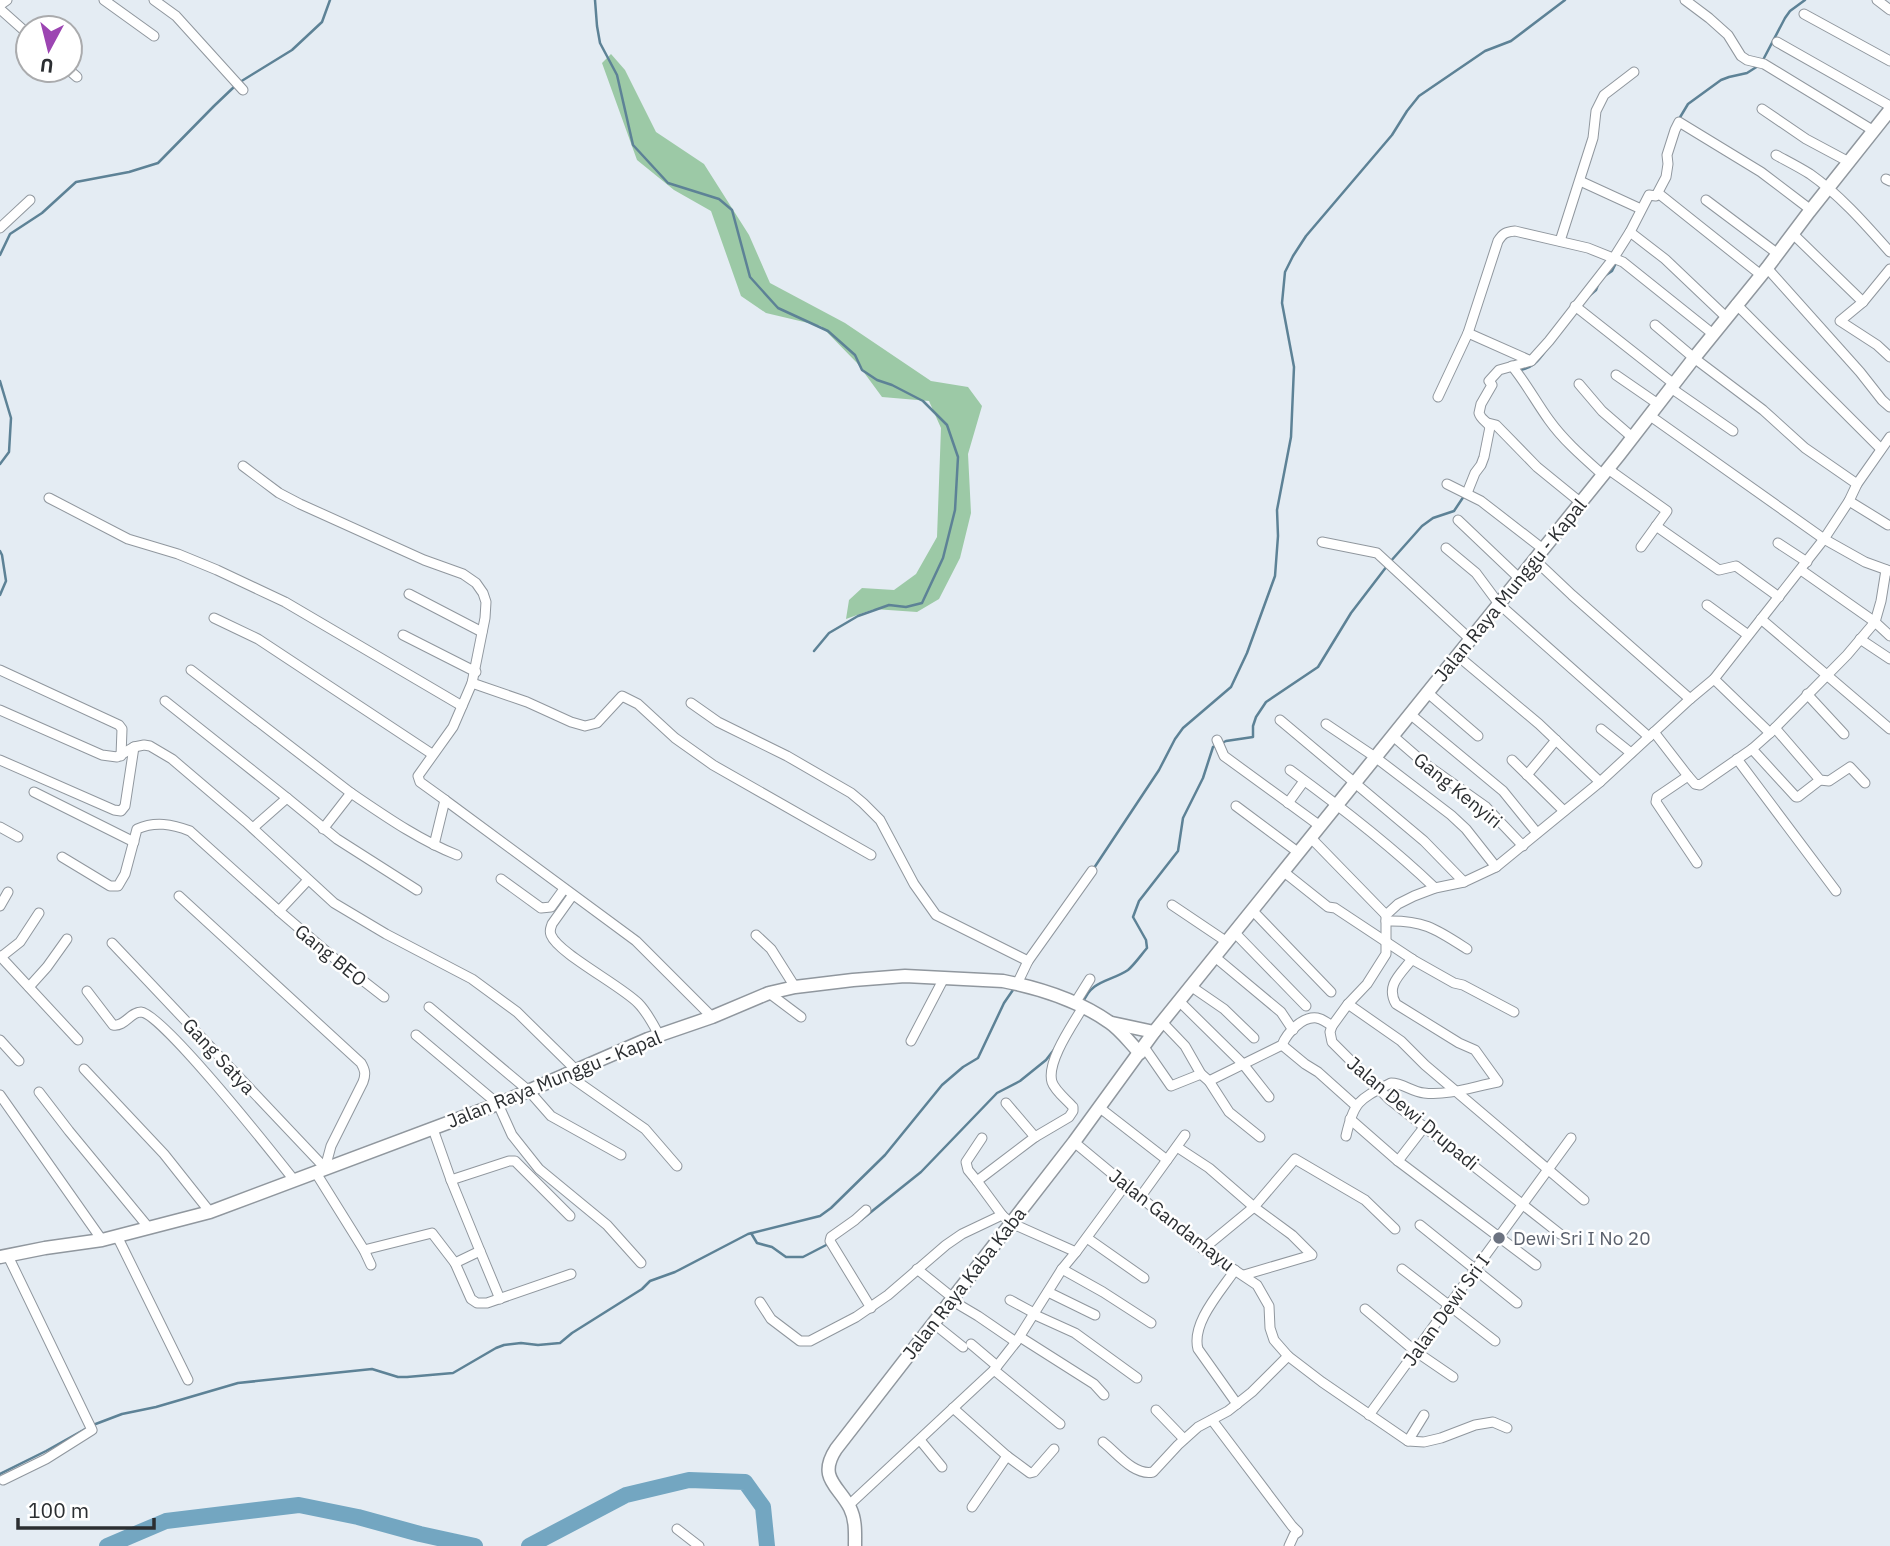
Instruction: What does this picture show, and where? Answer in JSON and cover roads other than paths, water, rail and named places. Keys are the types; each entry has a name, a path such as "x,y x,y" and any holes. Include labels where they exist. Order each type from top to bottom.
{"street":[{"path":"7,0 0,7 14,20"},
{"path":"104,0 154,36"},
{"path":"154,0 176,16 243,90"},
{"path":"1685,0 1728,35 1741,56 1764,64 1874,131"},
{"path":"1877,0 1890,10"},
{"path":"1804,14 1890,61"},
{"path":"1777,42 1889,113"},
{"path":"1560,242 1593,138 1596,111 1604,95 1634,72"},
{"path":"1762,110 1806,139 1849,162"},
{"name":"Jalan Raya Munggu - Kapal","path":"1111,1023 1159,1028 1520,579 1889,113"},
{"path":"1580,502 1537,467 1496,425 1482,420 1479,413 1481,404 1492,385 1490,378 1499,370 1531,360 1567,319 1613,259 1649,195 1658,193 1666,177 1667,155 1679,121 1761,173 1811,210"},
{"path":"1776,155 1810,174 1828,189 1864,222 1890,252"},
{"path":"1580,181 1640,209"},
{"path":"1658,193 1764,272 1890,407"},
{"path":"0,228 30,200"},
{"path":"1706,201 1777,254"},
{"path":"1438,397 1468,333 1494,250 1503,233 1515,231 1588,248 1623,262 1713,334"},
{"path":"1630,232 1665,259 1726,317"},
{"path":"1793,234 1863,302"},
{"path":"1890,269 1863,302 1840,321 1877,345 1890,357"},
{"path":"1142,1050 1171,1086 1243,1064 1282,1045 1291,1027 1303,1021 1320,1018 1332,1026 1367,984 1386,954 1386,918 1398,904 1435,888 1464,882 1496,867 1600,782 1714,679 1804,566 1887,443 1736,304"},
{"path":"1575,306 1673,386 1733,430"},
{"path":"1656,325 1693,358 1735,387 1805,448 1857,484"},
{"path":"1468,333 1531,360"},
{"path":"1511,366 1524,381 1549,421 1571,445 1605,472 1667,511 1641,547"},
{"path":"1616,375 1658,404"},
{"path":"1579,384 1602,411 1633,437"},
{"path":"1446,548 1476,573 1499,604 1651,734 1695,784 1700,785 1752,749 1773,730 1828,675 1875,622 1888,570 1866,562 1824,539 1649,415"},
{"path":"1467,493 1484,457 1490,427 1488,423"},
{"path":"243,466 279,493 424,560 463,575 475,583 486,602 476,672 453,727 419,772 419,780 636,942 712,1017"},
{"path":"1447,484 1467,493 1513,524 1543,549"},
{"path":"49,498 128,539 197,562 285,602 462,706"},
{"path":"1849,501 1888,525"},
{"path":"1458,520 1520,579"},
{"path":"1657,526 1719,570 1736,566 1779,597"},
{"path":"1322,542 1377,552 1471,640"},
{"path":"1778,543 1890,636"},
{"path":"1535,560 1690,699"},
{"path":"410,594 482,632"},
{"path":"1707,605 1748,635"},
{"path":"214,618 258,639 432,754"},
{"path":"1761,619 1890,729"},
{"path":"403,635 476,672"},
{"path":"1860,639 1890,659"},
{"path":"1458,656 1539,724 1600,782"},
{"path":"0,670 119,726 122,729 121,756"},
{"path":"191,670 351,793 392,821 457,855"},
{"path":"1714,679 1773,730 1820,780 1829,781 1850,767 1866,783"},
{"path":"472,683 585,726 597,723 622,695 638,704 675,738 713,765 871,855"},
{"path":"1428,693 1478,736"},
{"path":"1807,694 1844,734"},
{"path":"165,701 323,829 417,890"},
{"path":"691,703 718,722 788,756 850,793 880,820 914,884 936,915 1028,961"},
{"path":"0,710 102,755 121,756 134,747 150,746 172,759 334,902 472,979 517,1012 571,1072 645,1129 677,1167"},
{"path":"1410,714 1503,791 1537,833"},
{"path":"1280,720 1424,841 1464,882"},
{"path":"1326,724 1375,757 1460,823 1496,867"},
{"path":"1601,729 1631,753"},
{"name":"Gang Kenyiri","path":"1393,736 1424,763 1486,807 1523,846"},
{"path":"1217,740 1224,756 1320,826"},
{"path":"1527,775 1556,740"},
{"path":"0,760 121,811 125,806 134,747"},
{"path":"1752,749 1796,797 1820,780"},
{"path":"1512,760 1564,811"},
{"path":"1737,760 1836,891"},
{"path":"1290,770 1399,854 1435,888"},
{"path":"1688,776 1657,797 1656,801 1697,863"},
{"path":"1288,803 1304,780"},
{"path":"34,792 134,842 125,874 118,886 114,887 62,857"},
{"path":"323,829 351,793"},
{"path":"253,828 287,798"},
{"path":"434,845 445,800"},
{"path":"1237,806 1299,853"},
{"name":"Gang BEO","path":"134,842 137,829 156,824 177,825 190,831 279,911 384,997"},
{"path":"0,827 18,836"},
{"path":"1311,838 1386,918 1428,926 1467,949"},
{"path":"1014,980 1093,871"},
{"path":"1284,872 1328,907 1335,908 1412,959 1514,1012"},
{"path":"501,879 541,908 551,907 564,889"},
{"path":"279,911 308,880"},
{"path":"0,906 8,892"},
{"path":"572,895 552,924 550,934 574,958 636,1001 659,1035"},
{"path":"179,896 365,1069 366,1076 321,1170"},
{"path":"1172,905 1231,938 1306,1006"},
{"path":"1253,911 1331,992"},
{"path":"39,913 20,942 1,956 78,1040"},
{"path":"756,935 771,949 796,987"},
{"path":"29,987 67,939"},
{"name":"Gang Satya","path":"112,943 321,1170 371,1265"},
{"path":"1215,957 1281,1012 1291,1027"},
{"path":"1346,1136 1350,1119 1360,1100 1391,1083 1422,1093 1455,1091 1498,1082 1475,1050 1396,1004 1392,998 1392,986 1412,959"},
{"name":"Jalan Raya Munggu - Kapal","path":"4,1257 102,1240 210,1212 498,1104 659,1035 769,993 796,987 905,976 1014,980 1079,1005 1111,1023 1142,1050"},
{"path":"911,1041 944,978"},
{"path":"977,1181 1035,1137 1069,1117 1073,1107 1052,1084 1052,1067 1090,979"},
{"path":"1192,987 1224,1009 1254,1038"},
{"path":"87,991 113,1025 120,1025 139,1012 157,1022 212,1078 294,1180"},
{"path":"769,993 801,1017"},
{"path":"1180,1002 1243,1064 1269,1097"},
{"path":"1349,1004 1401,1041 1547,1171 1584,1200"},
{"path":"429,1007 529,1091 551,1116 621,1155"},
{"name":"Jalan Dewi Drupadi","path":"1332,1026 1332,1042 1380,1090 1560,1234"},
{"path":"1159,1028 1185,1046 1229,1112 1259,1137"},
{"name":"Jalan Raya Kaba Kaba","path":"855,1546 855,1524 849,1505 832,1483 829,1468 833,1454 952,1299 1007,1219 1074,1142 1159,1028"},
{"path":"416,1035 498,1104 512,1135 539,1169 607,1225 641,1263"},
{"path":"0,1040 19,1061"},
{"path":"1282,1045 1356,1106"},
{"path":"84,1069 163,1154 210,1212"},
{"path":"39,1092 149,1228"},
{"path":"0,1095 102,1240"},
{"path":"1006,1103 1035,1137"},
{"path":"1100,1108 1167,1160"},
{"path":"1069,1117 1083,1130"},
{"path":"1350,1119 1398,1161 1536,1265"},
{"path":"1398,1161 1425,1126"},
{"path":"433,1129 500,1299"},
{"path":"1141,1196 1185,1135"},
{"path":"982,1138 966,1162 968,1170 1007,1219 1076,1252"},
{"name":"Jalan Dewi Sri I","path":"1369,1415 1571,1138"},
{"name":"Jalan Gandamayu","path":"1074,1142 1203,1249 1257,1285 1269,1306 1269,1328 1274,1340 1288,1356 1408,1441"},
{"path":"1177,1147 1209,1168 1292,1235 1312,1255 1244,1275"},
{"path":"1203,1249 1254,1207 1295,1159 1365,1200 1395,1229"},
{"path":"451,1180 512,1160 570,1216"},
{"path":"849,1505 995,1368 1018,1339 1062,1269 1126,1184"},
{"path":"866,1210 831,1237 831,1244 870,1308"},
{"path":"760,1302 771,1319 803,1342 833,1330 870,1308 962,1234 1007,1219"},
{"path":"1420,1225 1517,1303"},
{"path":"363,1250 432,1233 455,1263 468,1294 474,1302 483,1304 571,1273"},
{"path":"117,1236 188,1380"},
{"path":"1087,1238 1144,1278"},
{"path":"455,1263 480,1251"},
{"path":"3,1480 92,1430 4,1257"},
{"path":"917,1269 952,1299 1094,1384 1104,1395"},
{"path":"1062,1269 1150,1323"},
{"path":"1402,1269 1495,1341"},
{"path":"1235,1270 1204,1315 1196,1341 1198,1349 1237,1404"},
{"path":"1048,1292 1095,1315"},
{"path":"1010,1300 1075,1333 1137,1378"},
{"path":"1365,1309 1415,1351 1453,1377"},
{"path":"933,1323 967,1345 1060,1424"},
{"path":"1103,1442 1136,1470 1142,1473 1153,1472 1184,1439 1198,1427 1237,1404 1288,1356"},
{"path":"953,1408 1007,1456 1032,1473 1054,1448"},
{"path":"1157,1410 1184,1439"},
{"path":"1423,1415 1408,1441 1424,1442 1475,1425 1493,1422 1507,1428"},
{"path":"1212,1420 1292,1527 1298,1531 1289,1546"},
{"path":"920,1440 942,1467"},
{"path":"972,1507 1007,1456"},
{"path":"677,1529 699,1546"}],"waterway":[{"path":"240,82 292,50 322,22 330,0"},
{"path":"595,0 600,43 617,75 633,145 668,183 719,199 732,210 750,277 778,308 828,331 855,355 862,370 877,380 923,401 947,425 958,457 955,510 943,558 922,603 906,607 889,605 858,616 829,633 814,651"},
{"path":"1094,868 1159,770 1183,728 1231,687 1247,653 1275,576 1277,510 1291,437 1294,367 1282,303 1285,272 1293,256 1306,236 1392,135 1419,96 1485,51 1511,41 1565,0"},
{"path":"1763,60 1785,18 1805,0"},
{"path":"1679,119 1688,104 1721,80 1747,73 1758,66"},
{"path":"0,255 10,234 42,213 76,182 129,172 158,163 235,86"},
{"path":"1606,275 1616,263"},
{"path":"1589,296 1596,290 1599,282"},
{"path":"1519,370 1531,366 1546,350"},
{"path":"0,381 11,418 9,452 0,464"},
{"path":"1390,562 1422,526 1433,518 1454,511 1464,496"},
{"path":"0,551 6,581 0,595"},
{"path":"1222,743 1253,737 1256,717 1266,702 1318,667 1351,613 1387,566"},
{"path":"1083,1003 1091,990 1128,970 1147,948 1146,940 1133,917 1139,901 1178,851 1183,818 1203,778 1213,747 1216,746"},
{"path":"93,1425 122,1414 238,1383 372,1369 398,1377 453,1373 504,1345 560,1343 650,1281 675,1272 748,1234 820,1216 831,1208 885,1155 942,1085 978,1058 1004,1003 1015,987"},
{"path":"861,1220 921,1172 997,1093 1020,1081 1046,1060 1056,1047"},
{"path":"751,1233 757,1243 772,1247 786,1257 803,1257 830,1243"},
{"path":"0,1474 87,1428"},
{"path":"529,1546 626,1495 689,1480 745,1482 763,1507 767,1546"},
{"path":"107,1546 166,1521 299,1505 475,1546"}],"place":[{"name":"Dewi Sri I No 20","path":"1499,1238"}]}
